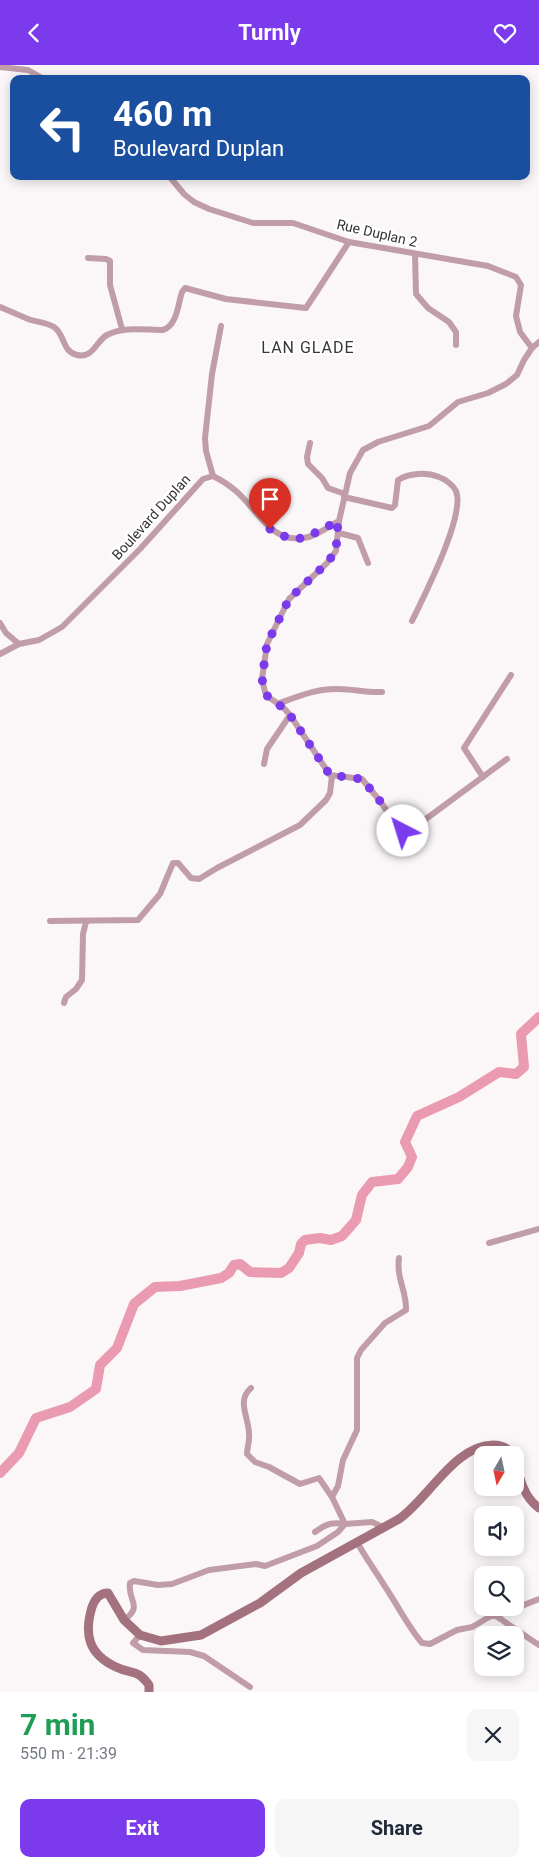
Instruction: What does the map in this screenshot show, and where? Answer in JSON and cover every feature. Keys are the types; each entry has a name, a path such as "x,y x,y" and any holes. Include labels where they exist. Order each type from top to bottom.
{"street":[{"path":"0,67 15,68 38,74 38,65"},
{"name":"Rue Duplan 2","path":"172,180 184,194 209,209 253,223 293,223 349,242 488,266 516,277 521,285 516,315 520,332 532,347"},
{"path":"0,307 55,327 60,333 66,348 77,355 88,354 106,335 122,329 169,329 173,323 184,288 226,299 306,308 349,242"},
{"path":"415,254 416,294 428,308 449,322 456,332 456,345"},
{"path":"88,258 110,261 110,285 122,329"},
{"path":"221,326 212,374 205,438 206,451 214,476 237,492 270,529 290,539 305,538 338,521"},
{"path":"507,759 411,830 399,829 362,779 332,776 327,772 290,715 268,697 262,679 267,644 289,599 327,563 336,551 339,533 338,521 344,495 350,473 363,450 378,442 429,426 458,402 488,393 506,384 517,375 532,347 539,342"},
{"path":"310,443 307,457 308,465 322,477 328,488 344,495 392,508 395,505 398,480 407,476 424,473 449,482 456,491 455,515 440,564 412,621"},
{"name":"Boulevard Duplan","path":"0,653 19,644 39,640 62,627 140,549 203,479 214,476"},
{"path":"339,533 358,538 368,563"},
{"path":"0,623 6,633 19,644"},
{"path":"483,777 464,748 511,675"},
{"path":"277,704 317,691 332,689 364,693 382,692"},
{"path":"264,765 267,749 290,715"},
{"path":"50,921 138,920 160,894 173,863 178,863 191,878 199,879 217,867 300,825 326,800 330,793 332,776"},
{"path":"64,1003 66,997 76,989 82,980 83,934 86,922"},
{"path":"489,1243 539,1229"},
{"path":"332,1497 338,1486 343,1460 357,1431 357,1358 361,1350 385,1323 406,1310 405,1297 397,1269 399,1258"},
{"path":"251,1388 246,1393 243,1408 249,1434 247,1454 255,1462 300,1483 319,1478 332,1497 345,1525"},
{"path":"481,1446 500,1446"},
{"path":"148,1692 149,1685 139,1673 117,1667 102,1658 91,1644 87,1635 88,1618 94,1600 103,1593 108,1593 124,1620 140,1635 161,1641 201,1635 253,1607 300,1573 407,1514 444,1473 474,1450"},
{"path":"524,1488 527,1496 539,1508"},
{"path":"315,1532 325,1524 330,1523 345,1525 372,1522 383,1527"},
{"path":"124,1620 134,1610 129,1589 130,1583 134,1581 158,1585 172,1584 210,1570 256,1564 265,1566 317,1546 345,1525"},
{"path":"357,1542 366,1559 384,1583 399,1610 422,1643 430,1644 457,1630 472,1627 491,1616"},
{"path":"524,1605 539,1599"},
{"path":"496,1616 539,1645"},
{"path":"140,1635 133,1643 143,1650 190,1652 204,1657 250,1687"}],"waterway":[{"path":"0,1473 19,1453 36,1418 70,1407 96,1389 100,1365 117,1348 134,1304 155,1287 180,1286 221,1278 229,1273 234,1265 240,1264 250,1272 281,1273 289,1268 305,1240 320,1238 331,1240 342,1236 356,1220 362,1195 372,1182 398,1179 408,1167 412,1157 405,1142 417,1116 459,1097 499,1072 516,1074 524,1067 521,1034 539,1017"}],"district":[{"name":"LAN GLADE","path":"308,347"}],"route":[{"path":"270,529 290,539 305,538 338,521 339,533 336,551 327,563 289,599 267,644 262,679 265,692 272,701 290,715 330,775 362,779 399,829 403,831"}]}
